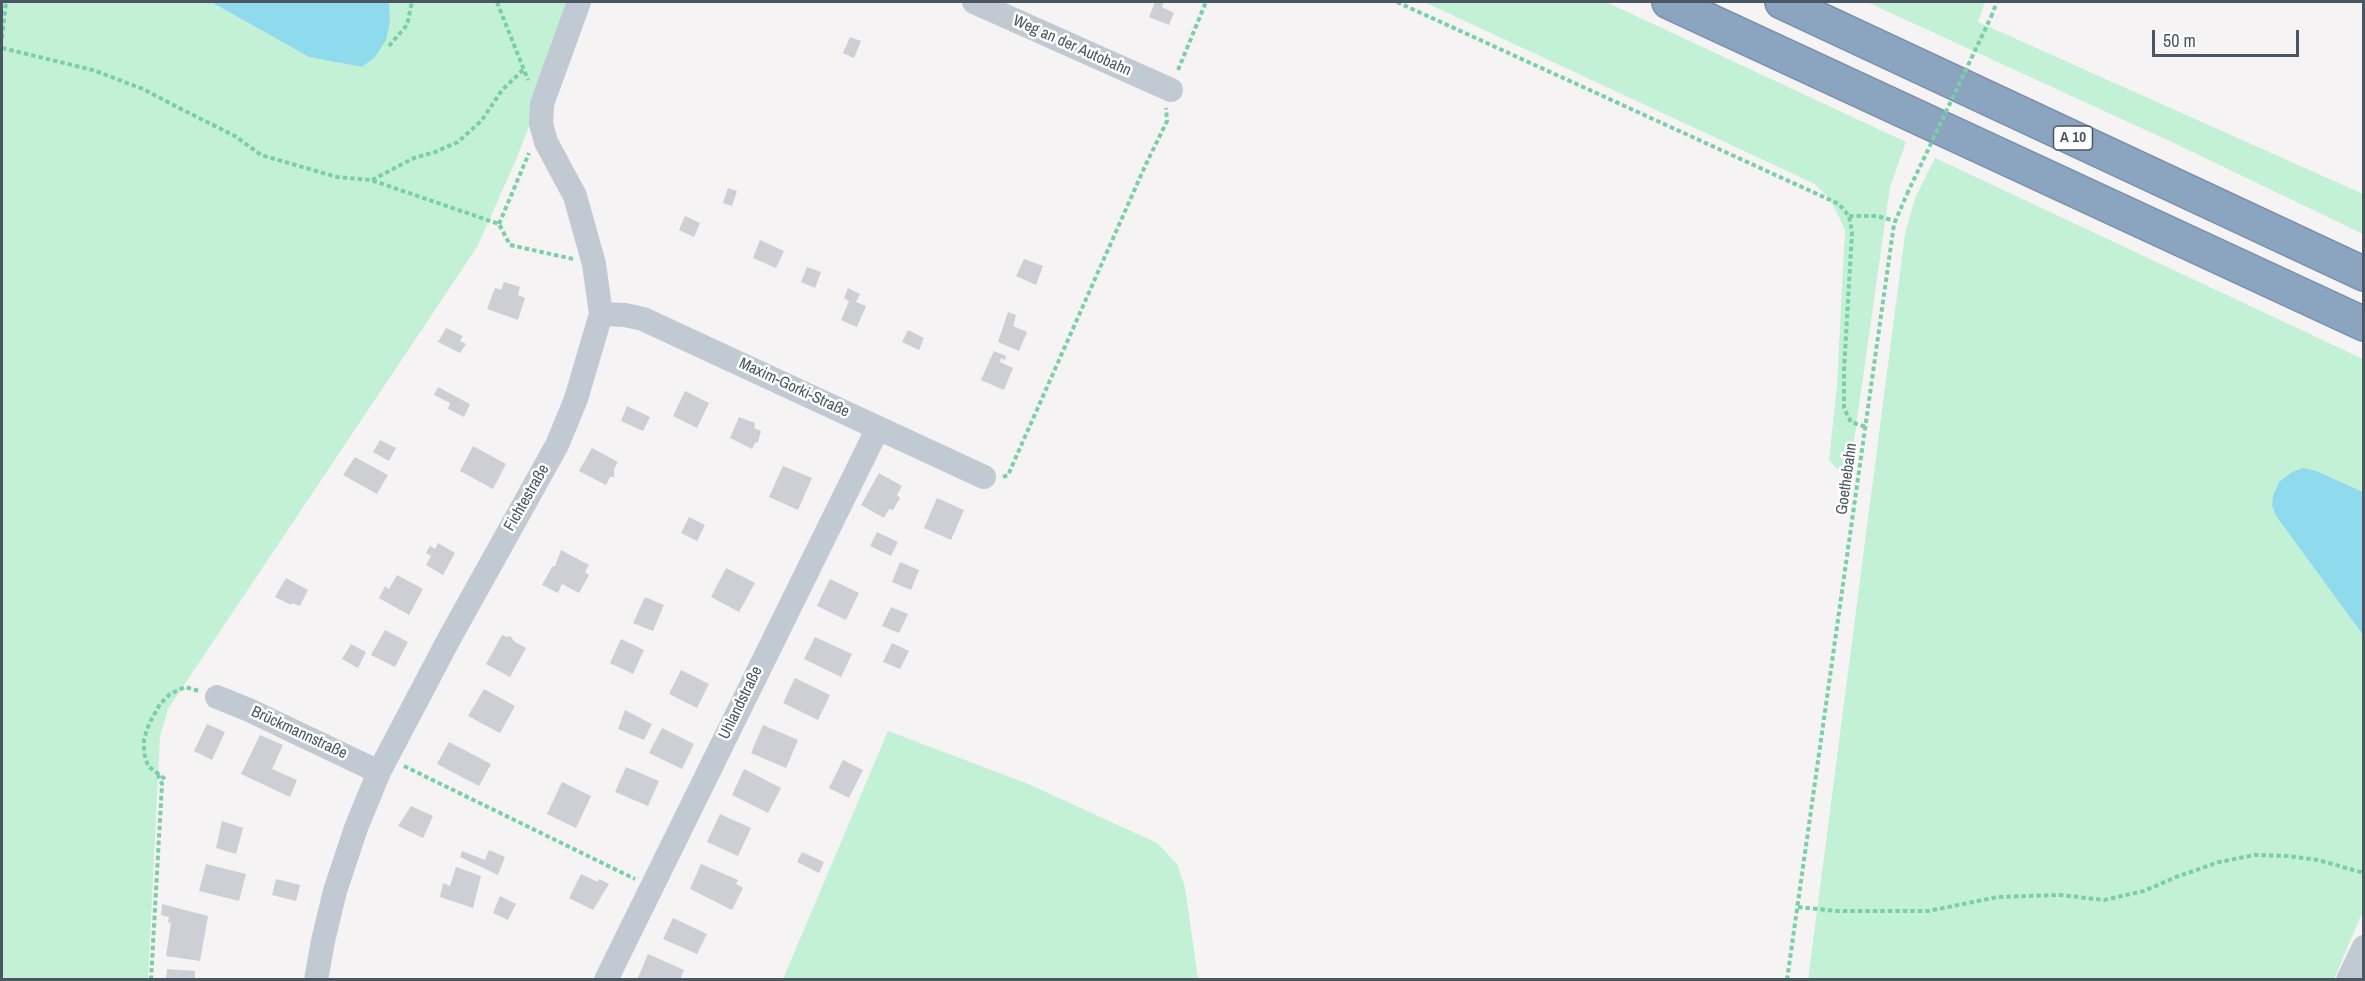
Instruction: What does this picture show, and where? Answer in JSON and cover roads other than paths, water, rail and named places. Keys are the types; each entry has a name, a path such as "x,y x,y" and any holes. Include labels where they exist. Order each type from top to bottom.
{"highway":[{"path":"1669,2 2364,324"},
{"name":"A 10","path":"1782,2 2364,274"}],"street":[{"name":"Fichtestraße","path":"316,980 335,891 356,828 383,765 449,639 557,445 576,399 601,314 594,264 575,196 546,142 541,124 542,104 579,2"},
{"name":"Weg an der Autobahn","path":"974,2 1171,90"},
{"name":"Maxim-Gorki-Straße","path":"601,314 625,315 643,319 984,477"},
{"name":"Uhlandstraße","path":"606,980 878,428"},
{"name":"Brückmannstraße","path":"217,697 383,765"},
{"path":"2348,980 2364,946"}],"water":[{"path":"211,2 389,2 390,22 386,40 375,57 362,67 309,57"},
{"path":"2303,468 2317,471 2363,492 2363,635 2276,516 2272,506 2273,496 2279,482 2292,472"}]}
